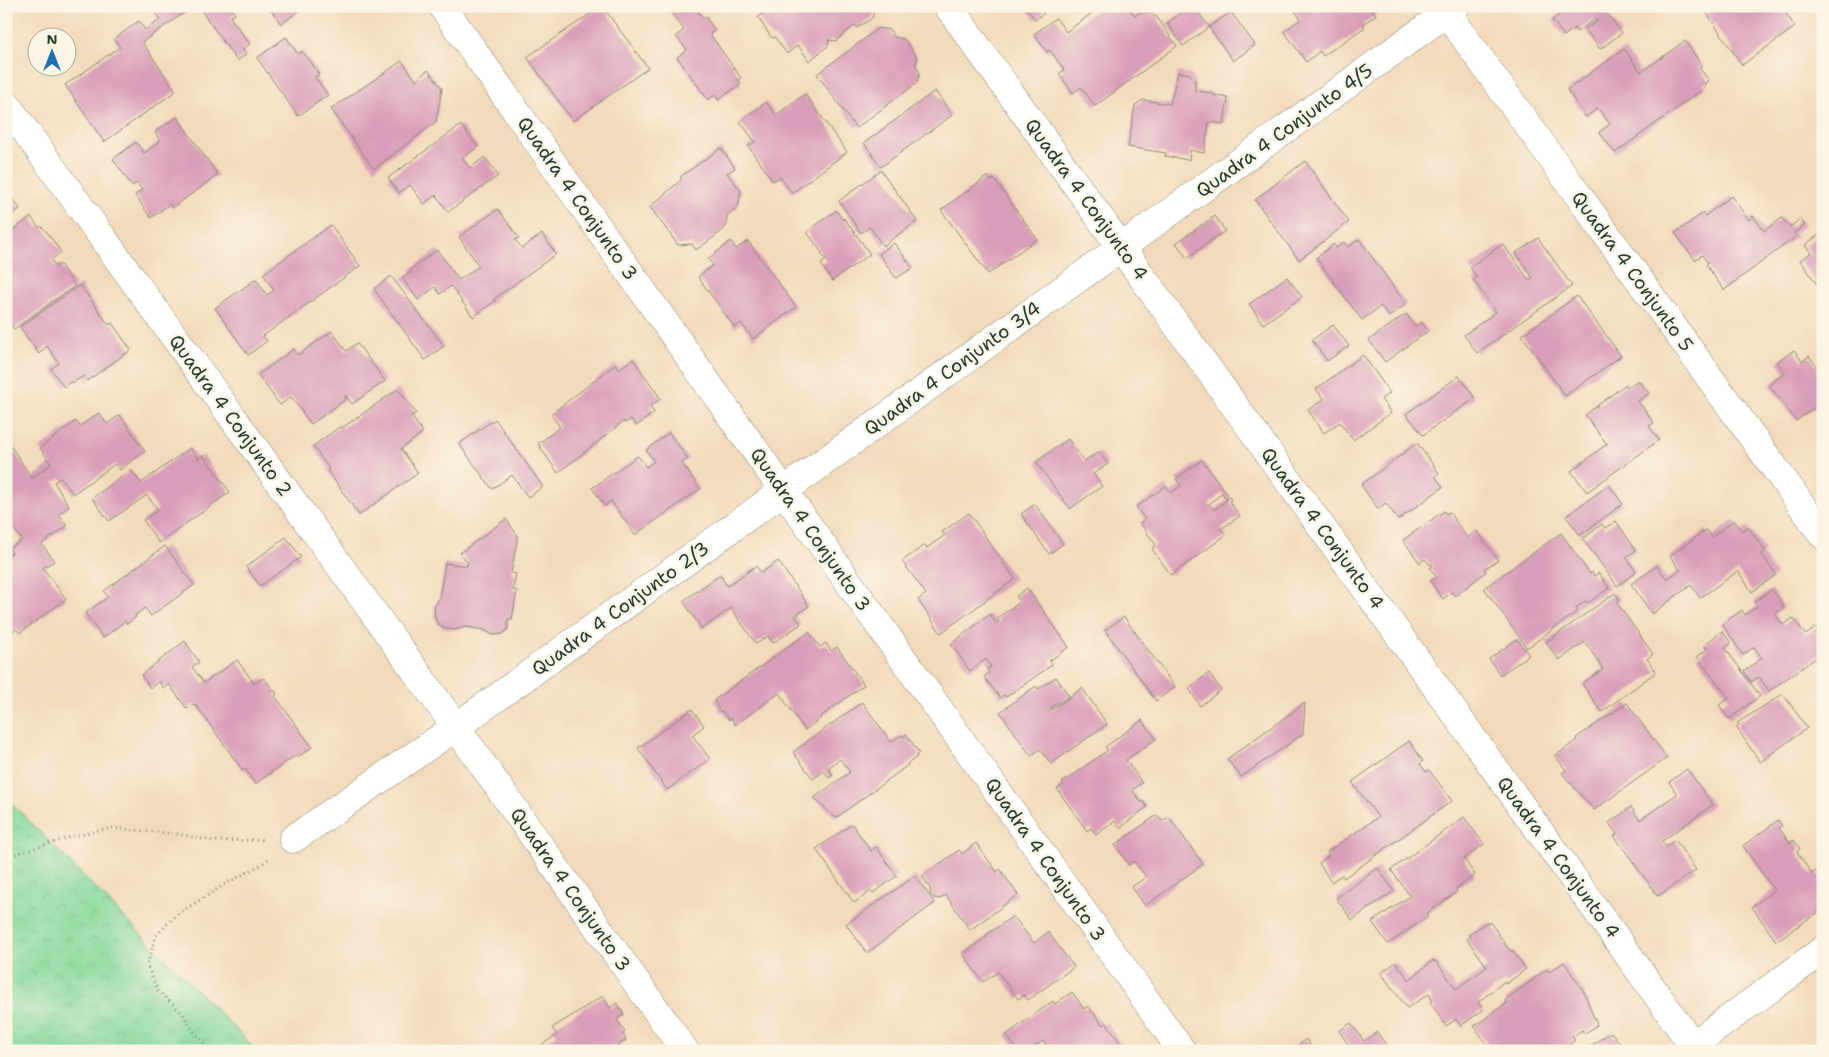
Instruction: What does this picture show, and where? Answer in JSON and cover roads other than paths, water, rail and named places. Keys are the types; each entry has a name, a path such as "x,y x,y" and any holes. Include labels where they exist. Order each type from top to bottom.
{"street":[{"name":"Quadra 4 Conjunto 3","path":"442,6 1182,1051"},
{"name":"Quadra 4 Conjunto 4","path":"948,6 1122,246 1695,1048"},
{"name":"Quadra 4 Conjunto 4/5","path":"1122,246 1448,8"},
{"name":"Quadra 4 Conjunto 5","path":"1448,8 1823,535"},
{"name":"Quadra 4 Conjunto 2","path":"6,104 456,727"},
{"name":"Quadra 4 Conjunto 3/4","path":"783,490 1122,246"},
{"name":"Quadra 4 Conjunto 2/3","path":"293,839 456,727 783,490"},
{"name":"Quadra 4 Conjunto 3","path":"456,727 685,1051"},
{"path":"1695,1048 1823,950"}]}
